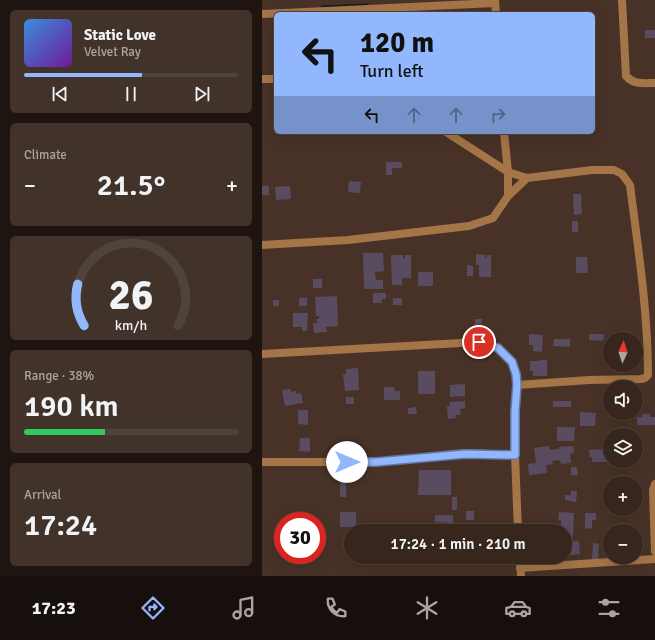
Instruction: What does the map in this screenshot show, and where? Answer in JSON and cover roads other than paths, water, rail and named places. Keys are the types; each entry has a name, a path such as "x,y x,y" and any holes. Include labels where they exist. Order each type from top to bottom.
{"street":[{"path":"622,0 626,76 632,82 636,83 655,82"},
{"path":"301,12 495,2 496,12"},
{"path":"262,14 274,13"},
{"path":"262,79 274,78"},
{"path":"449,134 508,172 527,178 592,170 614,170 622,174 630,185 643,283 648,375 641,380 589,380 517,385"},
{"path":"504,134 508,172 508,196"},
{"path":"262,245 348,240 469,226 493,218 508,196 527,178"},
{"path":"262,354 479,342 498,348 512,362 516,374 515,455 518,524"},
{"path":"262,462 376,462 465,454 515,455"},
{"path":"655,484 653,490 655,551"},
{"path":"521,572 655,559"}],"waterway":[{"path":"322,7 367,5"}]}
